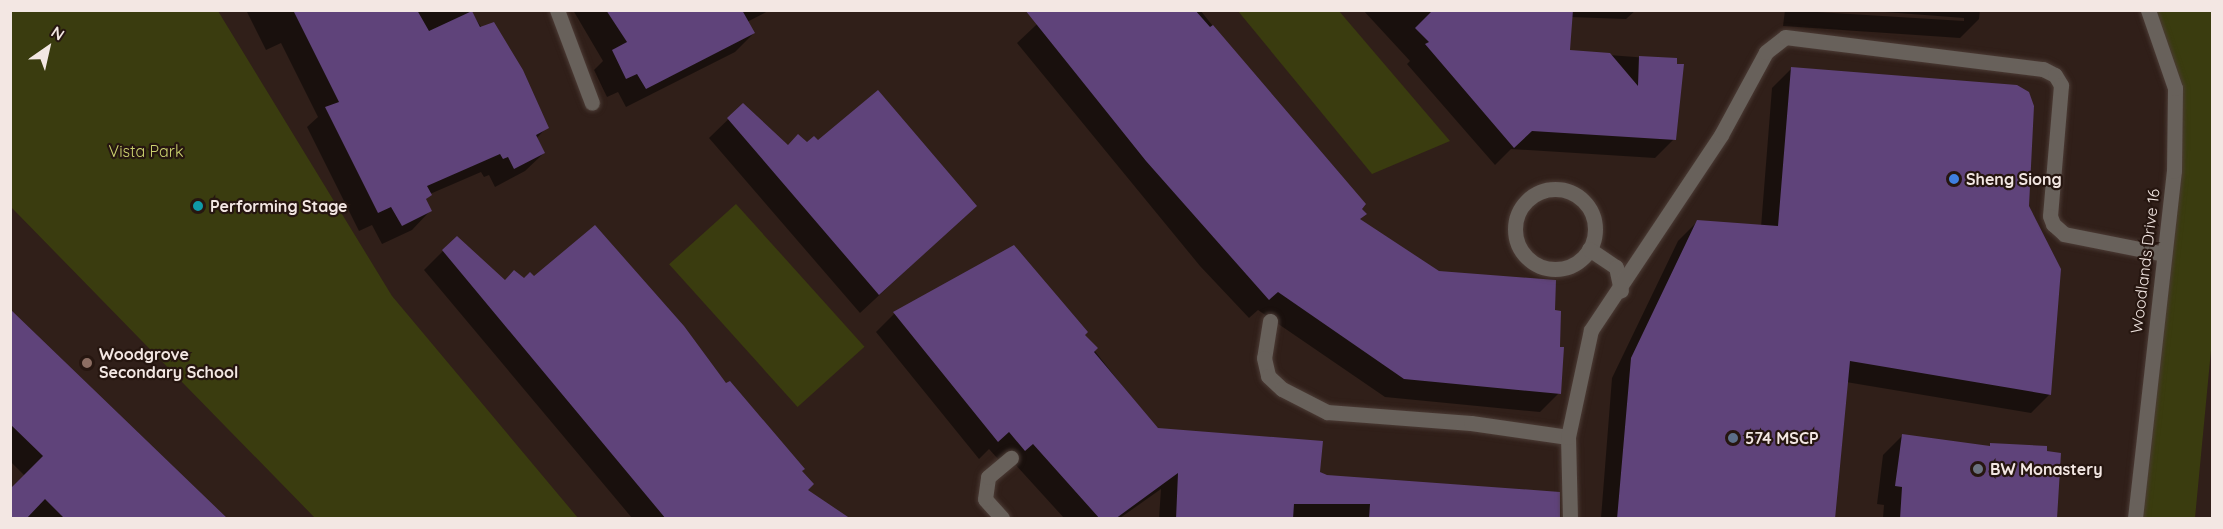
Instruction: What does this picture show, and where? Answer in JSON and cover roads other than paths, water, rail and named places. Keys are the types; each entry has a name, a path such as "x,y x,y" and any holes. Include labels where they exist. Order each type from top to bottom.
{"street":[{"path":"557,10 592,103"},
{"name":"Woodlands Drive 16","path":"2135,519 2174,171 2175,88 2148,10"},
{"path":"1570,519 1568,437 1591,330 1621,290 1721,135 1766,52 1785,37 2043,69 2055,75 2061,85 2050,216 2053,224 2064,234 2164,254"},
{"path":"1541,191 1567,191 1591,211 1594,236 1589,249 1578,262 1564,270 1549,269 1533,262 1520,244 1514,228 1518,211 1526,198 1541,191"},
{"path":"1589,249 1616,267 1621,290"},
{"path":"1270,321 1264,358 1268,376 1282,389 1328,412 1471,423 1568,437"},
{"path":"1002,519 985,499 988,477 1011,458"}],"place":[{"name":"Sheng Siong","path":"1954,179"},
{"name":"Performing Stage","path":"198,206"},
{"name":"Woodgrove Secondary School","path":"87,363"},
{"name":"574 MSCP","path":"1733,438"},
{"name":"BW Monastery","path":"1978,469"}],"park label":[{"name":"Vista Park","path":"146,151"}]}
